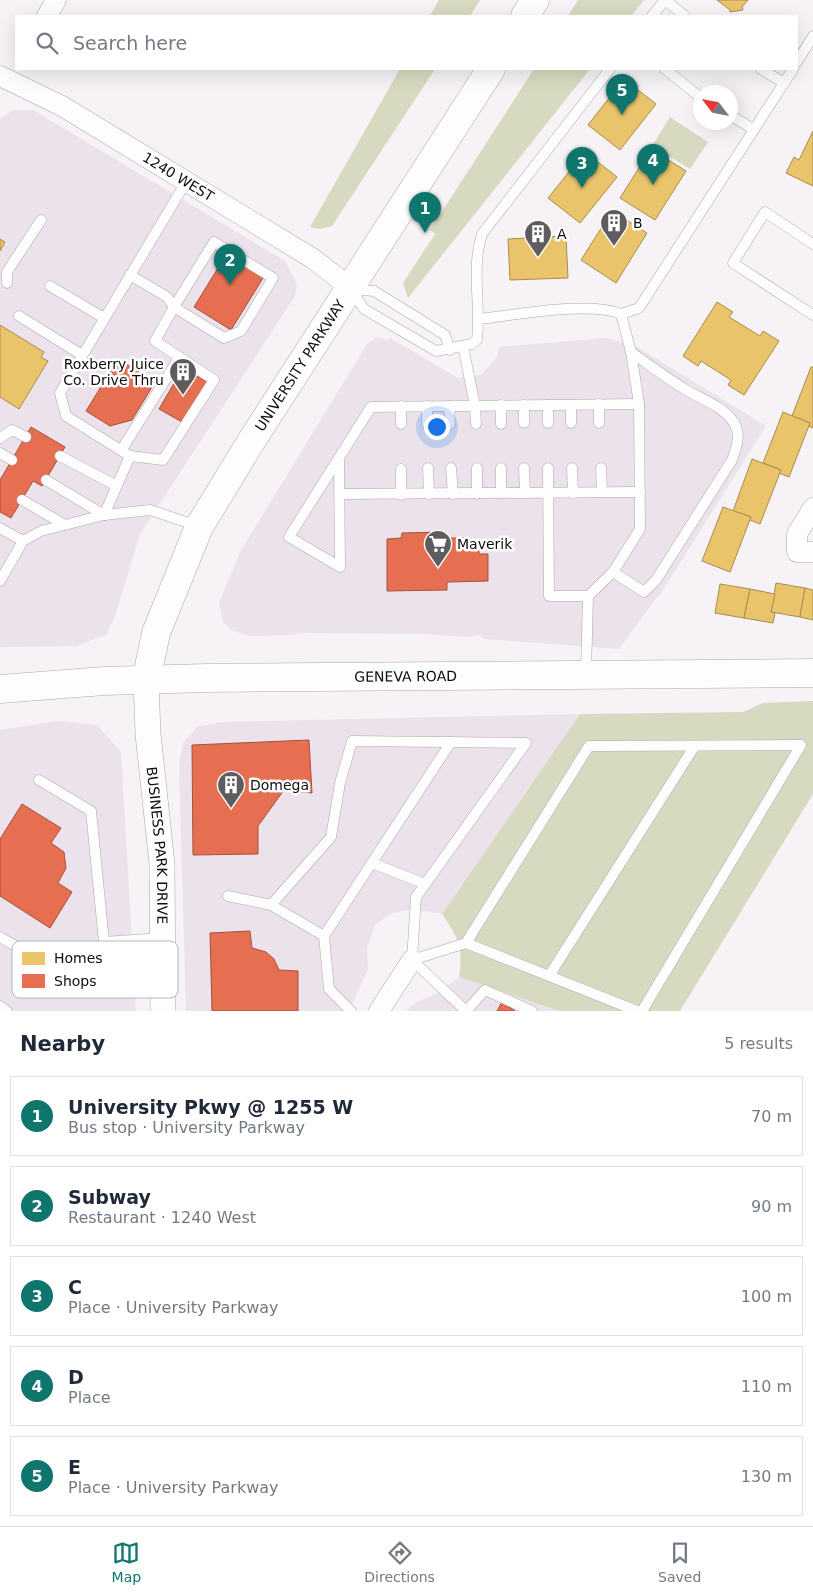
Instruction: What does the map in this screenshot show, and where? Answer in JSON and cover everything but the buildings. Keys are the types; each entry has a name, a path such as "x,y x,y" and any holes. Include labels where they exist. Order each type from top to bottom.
{"main road":[{"path":"526,15 535,0"},
{"name":"UNIVERSITY PARKWAY","path":"146,681 156,633 199,527 490,70"},
{"name":"GENEVA ROAD","path":"0,689 146,681 518,675 586,677 813,674"}],"street":[{"path":"48,15 56,0"},
{"name":"1240 WEST","path":"6,80 62,106 312,258 350,288"},
{"path":"805,552 797,534 813,508"},
{"name":"BUSINESS PARK DRIVE","path":"146,681 148,734 162,864 163,938"},
{"path":"379,1011 412,960"},
{"name":"BUSINESS PARK DRIVE","path":"163,998 163,1011"}],"lane":[{"path":"653,15 665,0 684,15"},
{"path":"798,60 813,36"},
{"path":"350,288 364,309 436,351 450,350 472,344 477,340 479,319 476,251 482,234 609,70"},
{"path":"666,70 693,91"},
{"path":"762,70 784,83"},
{"path":"479,319 550,310 610,309 621,314 639,308 792,70"},
{"path":"738,120 753,129"},
{"path":"130,275 167,297 174,307 224,338 241,331 273,278 214,242 174,307 155,341 214,380 163,460 130,456 122,449 66,416 60,393 104,318 186,182"},
{"path":"813,244 765,212 734,263 813,315"},
{"path":"6,283 7,272 41,220"},
{"path":"50,286 104,318"},
{"path":"350,288 374,291 445,335 450,350"},
{"path":"548,468 549,596 588,596 613,572 640,529 639,404 631,352 621,314"},
{"path":"20,316 82,355"},
{"path":"463,346 475,406 476,424"},
{"path":"613,572 644,592 656,580 738,447 738,433 733,420 722,411 682,388 631,352"},
{"path":"122,449 179,358"},
{"path":"599,404 600,423"},
{"path":"339,461 340,567 289,537 339,461 371,407 639,404"},
{"path":"501,405 501,424"},
{"path":"524,405 524,423"},
{"path":"548,405 548,423"},
{"path":"571,405 571,423"},
{"path":"400,406 401,424"},
{"path":"427,406 427,424"},
{"path":"449,406 450,424"},
{"path":"0,438 12,430 26,437"},
{"path":"0,453 12,460"},
{"path":"60,456 117,486"},
{"path":"104,515 130,456"},
{"path":"428,468 428,494"},
{"path":"452,468 453,494"},
{"path":"477,468 477,494"},
{"path":"501,468 501,493"},
{"path":"524,468 524,493"},
{"path":"572,468 573,493"},
{"path":"601,468 602,492"},
{"path":"401,469 401,494"},
{"path":"46,480 104,515"},
{"path":"340,494 640,492"},
{"path":"22,500 65,525"},
{"path":"0,581 23,541 41,531 104,515 150,510 199,527"},
{"path":"0,528 23,541"},
{"path":"586,677 588,596"},
{"path":"271,905 331,837 340,783 352,741 526,743 416,898 412,960"},
{"path":"351,1011 329,988 324,936 451,742"},
{"path":"466,943 589,746 802,745 642,1011"},
{"path":"549,976 694,747"},
{"path":"39,780 91,811 104,941"},
{"path":"372,863 425,884"},
{"path":"228,896 271,905 324,936"},
{"path":"0,937 12,944"},
{"path":"119,941 163,938"},
{"path":"412,960 466,943 637,1011"},
{"path":"412,960 466,1010 485,990 532,1011"},
{"path":"0,1006 7,1011"}],"shaded area":[{"path":"13,110 33,110 285,261 297,284 295,296 140,534 115,616 106,635 76,646 0,647 0,119"},
{"path":"376,338 387,341 390,338 458,378 481,375 497,357 499,347 606,338 634,345 766,426 658,598 619,649 485,639 480,635 468,637 427,634 302,633 250,636 231,630 223,622 219,603 240,552 367,344"},
{"path":"580,714 442,914 412,909 392,913 375,925 367,949 368,969 349,1011 186,1011 179,764 183,743 197,727 222,722"},
{"path":"58,721 97,725 121,752 132,941 12,941 12,998 135,998 136,1011 0,1011 0,730"},
{"path":"459,977 559,1011 406,1011 417,1002 438,993"}],"green space":[{"path":"439,0 480,0 471,15 431,15"},
{"path":"578,0 644,0 632,15 569,15"},
{"path":"399,70 434,70 332,226 320,229 310,227"},
{"path":"533,70 589,70 408,298 403,283 435,234 430,230"},
{"path":"670,117 708,142 690,169 652,146"},
{"path":"813,701 813,794 680,1011 559,1011 459,977 460,950 456,937 442,914 580,714 743,712 763,703"}],"place":[{"name":"E","path":"622,115"},
{"name":"D","path":"653,185"},
{"name":"C","path":"582,188"},
{"name":"University Pkwy @ 1255 W","path":"425,233"},
{"name":"B","path":"614,247"},
{"name":"A","path":"538,258"},
{"name":"Subway","path":"230,285"},
{"name":"Roxberry Juice Co. Drive Thru","path":"183,396"},
{"name":"Maverik","path":"438,568"},
{"name":"Domega","path":"231,809"}]}
